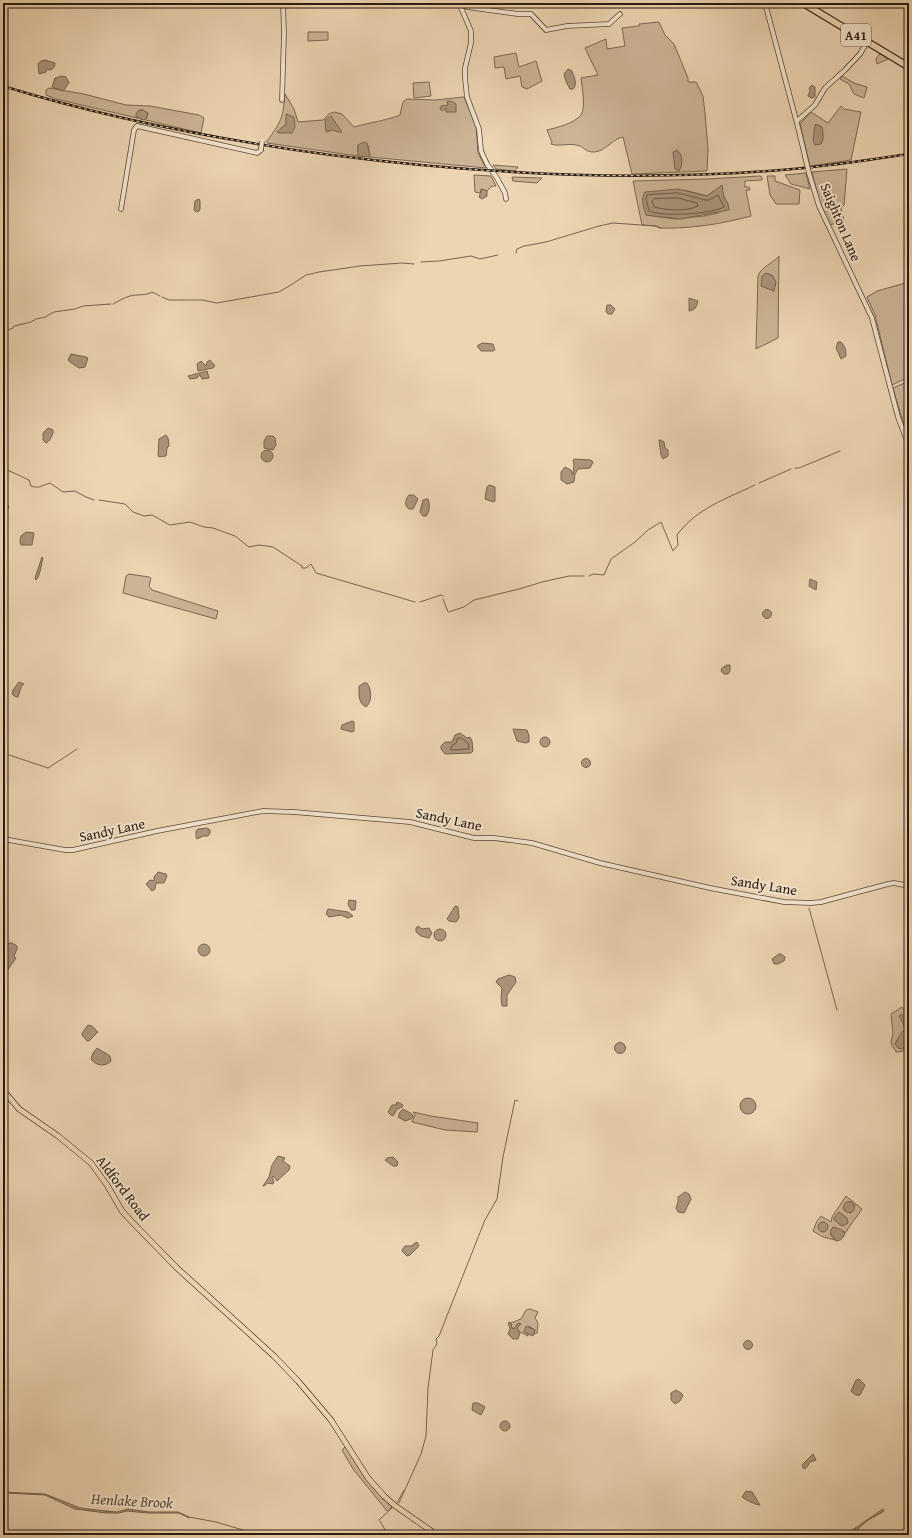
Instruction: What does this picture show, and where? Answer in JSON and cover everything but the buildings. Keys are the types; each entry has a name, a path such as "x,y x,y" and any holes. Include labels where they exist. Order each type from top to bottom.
{"highway":[{"name":"A41","path":"803,3 909,67"}],"main road":[{"name":"Aldford Road","path":"3,1090 19,1109 58,1136 91,1163 107,1185 122,1211 143,1234 184,1274 274,1356 298,1381 331,1420 368,1478 384,1496 394,1505 437,1535"}],"street":[{"path":"282,3 284,33 282,100"},
{"path":"460,3 467,7 513,14 531,14 546,30 568,26 609,24 620,14"},
{"path":"460,3 471,31 471,43 465,68 467,97 479,129 481,151 487,164 505,193 506,199"},
{"name":"Saighton Lane","path":"765,3 819,206 872,318 898,417 909,446"},
{"path":"797,121 815,105 825,88 860,54 867,42"},
{"path":"121,209 134,130 137,126 257,153 261,150 262,141"},
{"name":"Sandy Lane","path":"3,839 65,850 73,850 156,831 263,811 294,812 410,822 474,838 494,838 532,843 600,863 710,888 784,902 821,902 894,883 909,886"}],"shaded area":[{"path":"659,22 665,35 674,44 688,78 688,82 696,82 703,96 708,149 707,171 632,174 623,137 619,138 602,150 595,152 588,151 576,145 551,144 552,142 547,130 570,123 581,115 583,108 583,97 581,78 598,75 585,48 606,39 607,49 625,46 622,28 639,26 639,24"},
{"path":"308,32 328,32 328,40 308,41"},
{"path":"516,53 519,67 536,61 542,81 527,89 522,87 520,76 506,79 504,67 495,68 494,57"},
{"path":"880,53 888,59 877,64 876,59"},
{"path":"842,76 854,83 867,87 864,98 854,94 849,84 840,79"},
{"path":"429,82 431,96 414,98 413,83"},
{"path":"49,88 84,94 126,105 150,106 199,115 204,118 201,133 56,99 46,95 46,90"},
{"path":"285,94 294,109 298,122 323,120 329,114 334,112 342,114 354,127 400,115 403,102 407,99 435,100 464,97 476,126 478,153 486,168 370,157 368,145 358,145 358,156 267,143 280,119"},
{"path":"841,106 844,109 861,112 851,160 810,166 800,124 811,112 828,123"},
{"path":"493,165 518,167 515,171 496,169"},
{"path":"847,169 844,205 841,208 844,221 829,225 821,208 812,172"},
{"path":"806,173 810,189 791,184 785,175"},
{"path":"474,175 491,176 496,186 492,186 487,191 481,189 480,193 475,192"},
{"path":"767,176 775,176 775,181 800,190 799,204 776,204 770,195"},
{"path":"512,177 542,178 537,183 513,181"},
{"path":"762,177 762,180 745,181 745,187 749,187 750,190 746,190 751,216 717,224 694,227 659,228 656,226 642,225 633,181","holes":["721,186 728,204 718,213 675,219 646,215 684,190 707,196"]},
{"path":"779,256 778,338 756,349 758,276 764,268"},
{"path":"909,282 909,377 892,385 875,315 867,297 877,291"},
{"path":"909,381 909,424 904,426 893,388"},
{"path":"129,574 151,578 149,586 152,590 218,611 216,619 123,593 126,576"},
{"path":"902,1007 909,1018 909,1022 900,1016 905,1029 896,1042 904,1049 909,1045 909,1049 906,1051 896,1052 891,1043 893,1033 891,1014"},
{"path":"413,1112 478,1123 477,1132 445,1130 412,1122 415,1114"},
{"path":"846,1196 862,1209 845,1233 844,1231 830,1234 835,1240 823,1237 813,1231 821,1216 831,1222 832,1217","holes":["845,1204 855,1205 851,1213 844,1210"]},
{"path":"530,1309 538,1312 535,1318 538,1323 537,1333 534,1334 535,1330 529,1326 524,1332 528,1334 528,1336 518,1331 517,1328 520,1324 514,1329 512,1328 511,1323 521,1319 526,1310"},
{"path":"346,1446 374,1489 392,1507 387,1511 353,1469 342,1450"}],"water":[{"path":"45,60 55,63 54,67 51,70 47,69 46,72 39,74 38,64"},
{"path":"568,69 572,71 575,80 573,89 570,89 564,76"},
{"path":"61,76 66,77 69,83 63,91 52,87 55,78"},
{"path":"812,85 815,87 815,97 812,98 808,96 810,90 809,88"},
{"path":"447,101 451,101 456,104 456,112 446,112 446,108 442,111 440,109 441,106 448,105"},
{"path":"139,110 143,110 148,113 147,118 144,120 136,117"},
{"path":"286,114 294,117 295,127 292,133 279,133 277,132 286,124"},
{"path":"331,116 342,132 333,130 326,132 325,120"},
{"path":"816,124 822,127 823,140 821,144 815,145 813,140"},
{"path":"364,142 367,143 370,157 358,156 358,145"},
{"path":"677,150 682,160 679,171 675,169 673,152"},
{"path":"722,185 724,197 728,204 729,210 680,219 646,215 643,206 643,197 645,192 678,189 707,196"},
{"path":"482,189 487,191 487,196 482,199 479,197"},
{"path":"199,199 200,209 196,212 194,210 195,201"},
{"path":"766,273 772,275 776,282 774,291 761,286 762,276"},
{"path":"689,298 698,301 696,307 691,311 689,311"},
{"path":"607,305 611,305 615,309 612,314 608,314 606,312"},
{"path":"838,342 841,342 845,350 846,356 841,359 836,348"},
{"path":"482,343 493,344 495,350 481,351 477,346"},
{"path":"71,354 88,358 85,367 79,368 69,361 68,360"},
{"path":"210,360 215,366 213,368 198,371 197,364 201,361 206,366 207,362"},
{"path":"207,371 209,378 202,379 200,375 197,378 190,379 188,376"},
{"path":"48,428 53,430 53,432 51,438 46,443 43,440 43,433"},
{"path":"166,435 169,446 167,448 166,456 159,457 159,439"},
{"path":"267,436 273,436 275,438 276,445 273,450 264,448 264,441"},
{"path":"659,440 664,442 665,448 668,450 668,456 663,459 661,453"},
{"path":"265,450 269,450 273,456 269,462 265,462 261,458 261,454"},
{"path":"574,459 591,460 593,462 590,468 578,469 575,474 574,482 567,484 561,480 561,472 565,467 571,470 573,475"},
{"path":"489,485 495,487 495,501 493,502 485,499 487,487"},
{"path":"409,495 414,495 418,499 413,509 407,508 406,500"},
{"path":"426,499 429,501 429,510 426,516 423,516 420,512 423,500"},
{"path":"26,532 34,533 32,545 21,545 21,536"},
{"path":"42,557 40,572 36,580 35,578"},
{"path":"810,579 817,582 816,590 809,586"},
{"path":"767,609 772,614 767,619 762,614"},
{"path":"730,665 730,671 728,674 724,674 721,671 722,668"},
{"path":"19,682 24,684 21,687 18,697 16,697 12,694"},
{"path":"367,683 369,686 370,692 370,699 366,707 360,701 359,695 359,686"},
{"path":"352,721 354,722 354,731 352,732 341,729 342,725"},
{"path":"513,729 527,730 529,742 526,743 517,741"},
{"path":"460,733 467,738 470,737 473,751 471,753 445,754 441,749 441,746 445,742 452,742 455,735"},
{"path":"543,737 547,737 550,742 547,747 543,747 540,744 540,740"},
{"path":"586,758 591,763 586,768 581,763"},
{"path":"207,828 210,830 208,836 203,836 197,839 196,831 198,829"},
{"path":"158,872 166,874 167,876 164,883 156,883 155,889 152,891 146,884 150,880 154,881 154,877"},
{"path":"349,900 356,901 355,910 351,910 348,904"},
{"path":"455,906 458,907 459,918 456,922 449,921 447,919"},
{"path":"328,909 348,912 353,916 348,918 341,915 329,917 326,914"},
{"path":"418,926 422,929 429,928 432,933 429,938 421,936 416,932 416,928"},
{"path":"442,929 445,930 445,940 438,941 435,940 434,933 435,930"},
{"path":"9,943 17,946 14,956 16,958 7,971 3,971 3,958 5,956 5,949"},
{"path":"204,944 208,946 210,950 208,954 204,956 200,954 198,950 200,946"},
{"path":"779,954 785,957 784,961 774,964 772,959"},
{"path":"509,975 515,977 516,982 507,995 507,1006 502,1006 502,988 496,982 498,979"},
{"path":"902,1014 909,1022 909,1045 902,1049 898,1048 895,1044 905,1029 899,1016"},
{"path":"88,1025 92,1026 98,1032 89,1041 87,1041 82,1033"},
{"path":"618,1043 622,1043 624,1044 624,1052 618,1053 615,1050 615,1046"},
{"path":"97,1048 110,1056 111,1061 109,1063 101,1065 95,1063 91,1059"},
{"path":"748,1098 755,1103 756,1106 751,1113 748,1114 741,1109 740,1106 745,1099"},
{"path":"397,1102 403,1105 397,1109 392,1116 388,1112 392,1105 396,1105"},
{"path":"403,1109 412,1114 413,1117 411,1119 405,1121 398,1117"},
{"path":"278,1156 285,1158 283,1161 290,1166 289,1170 277,1181 273,1176 273,1184 268,1183 263,1186 269,1177 272,1165"},
{"path":"393,1157 398,1162 397,1166 393,1166 385,1160"},
{"path":"685,1192 689,1194 691,1199 684,1213 678,1212 676,1208 678,1197"},
{"path":"847,1202 851,1202 853,1203 853,1211 847,1212 844,1209 844,1205"},
{"path":"839,1212 847,1218 848,1223 842,1226 834,1220"},
{"path":"821,1222 825,1222 827,1223 827,1231 821,1232 818,1229 818,1225"},
{"path":"833,1227 840,1229 845,1233 843,1237 836,1241 830,1232"},
{"path":"417,1242 419,1246 410,1255 407,1256 403,1252 402,1250 405,1246 411,1246"},
{"path":"510,1322 512,1328 514,1329 517,1324 521,1324 517,1328 520,1333 518,1339 513,1339 508,1334 510,1329 508,1323"},
{"path":"526,1326 535,1330 533,1336 524,1332"},
{"path":"746,1341 750,1341 752,1345 750,1349 746,1349 744,1347 744,1343"},
{"path":"859,1379 865,1385 860,1395 857,1395 851,1391 856,1380"},
{"path":"676,1390 683,1395 680,1401 675,1404 671,1400 671,1393"},
{"path":"473,1403 478,1403 485,1407 481,1415 472,1410"},
{"path":"503,1421 507,1421 509,1422 509,1430 503,1431 500,1428 500,1424"},
{"path":"813,1454 816,1460 810,1462 804,1469 802,1465"},
{"path":"746,1491 752,1492 760,1505 742,1497"},
{"path":"3,1492 45,1494 80,1508 117,1512 128,1509 149,1512 178,1512 189,1518 179,1513 148,1513 127,1511 119,1513 106,1513 75,1509 45,1495"},
{"path":"883,1509 884,1511 880,1514 854,1531 845,1535"}],"waterway":[{"path":"516,253 517,249 524,246 546,242 613,223 656,226 661,228"},
{"path":"421,262 471,256 480,259 498,255"},
{"path":"162,297 169,300 202,300 217,303 279,292 306,275 319,272 360,266 402,263 414,264"},
{"path":"113,304 130,296 152,292 160,296"},
{"path":"3,328 8,330 14,326 31,322 54,312 75,309 83,306 111,304"},
{"path":"795,468 799,468 840,451"},
{"path":"3,468 29,480 31,486 39,487 50,483 63,492 75,491 94,500"},
{"path":"759,483 791,469"},
{"path":"589,576 593,574 604,575 611,559 635,542 648,530 661,522 673,551 678,545 677,535 694,518 713,505 755,485"},
{"path":"99,500 125,504 133,512 144,516 152,515 170,525 190,522 204,527 213,528 235,536 249,547 259,545 273,547 302,566 302,568 306,568 311,564 316,573 415,602"},
{"path":"443,599 448,612 464,607 474,600 569,576 584,576"},
{"path":"420,602 441,595 443,596"},
{"path":"3,753 48,768 77,749"},
{"path":"809,908 837,1010"},
{"path":"399,1503 421,1454 426,1436 428,1388 433,1350 437,1344 436,1339 439,1336 485,1220 497,1199 503,1157 515,1100 518,1101"},
{"path":"397,1503 404,1490"},
{"path":"379,1520 392,1508"},
{"name":"Henlake Brook","path":"105,1511 111,1512"},
{"name":"Henlake Brook","path":"189,1517 216,1522 260,1535"},
{"path":"380,1521 388,1535"}],"railway":[{"path":"3,86 84,109 248,143 387,162 443,167 612,176 725,174 797,169 909,154"}]}
